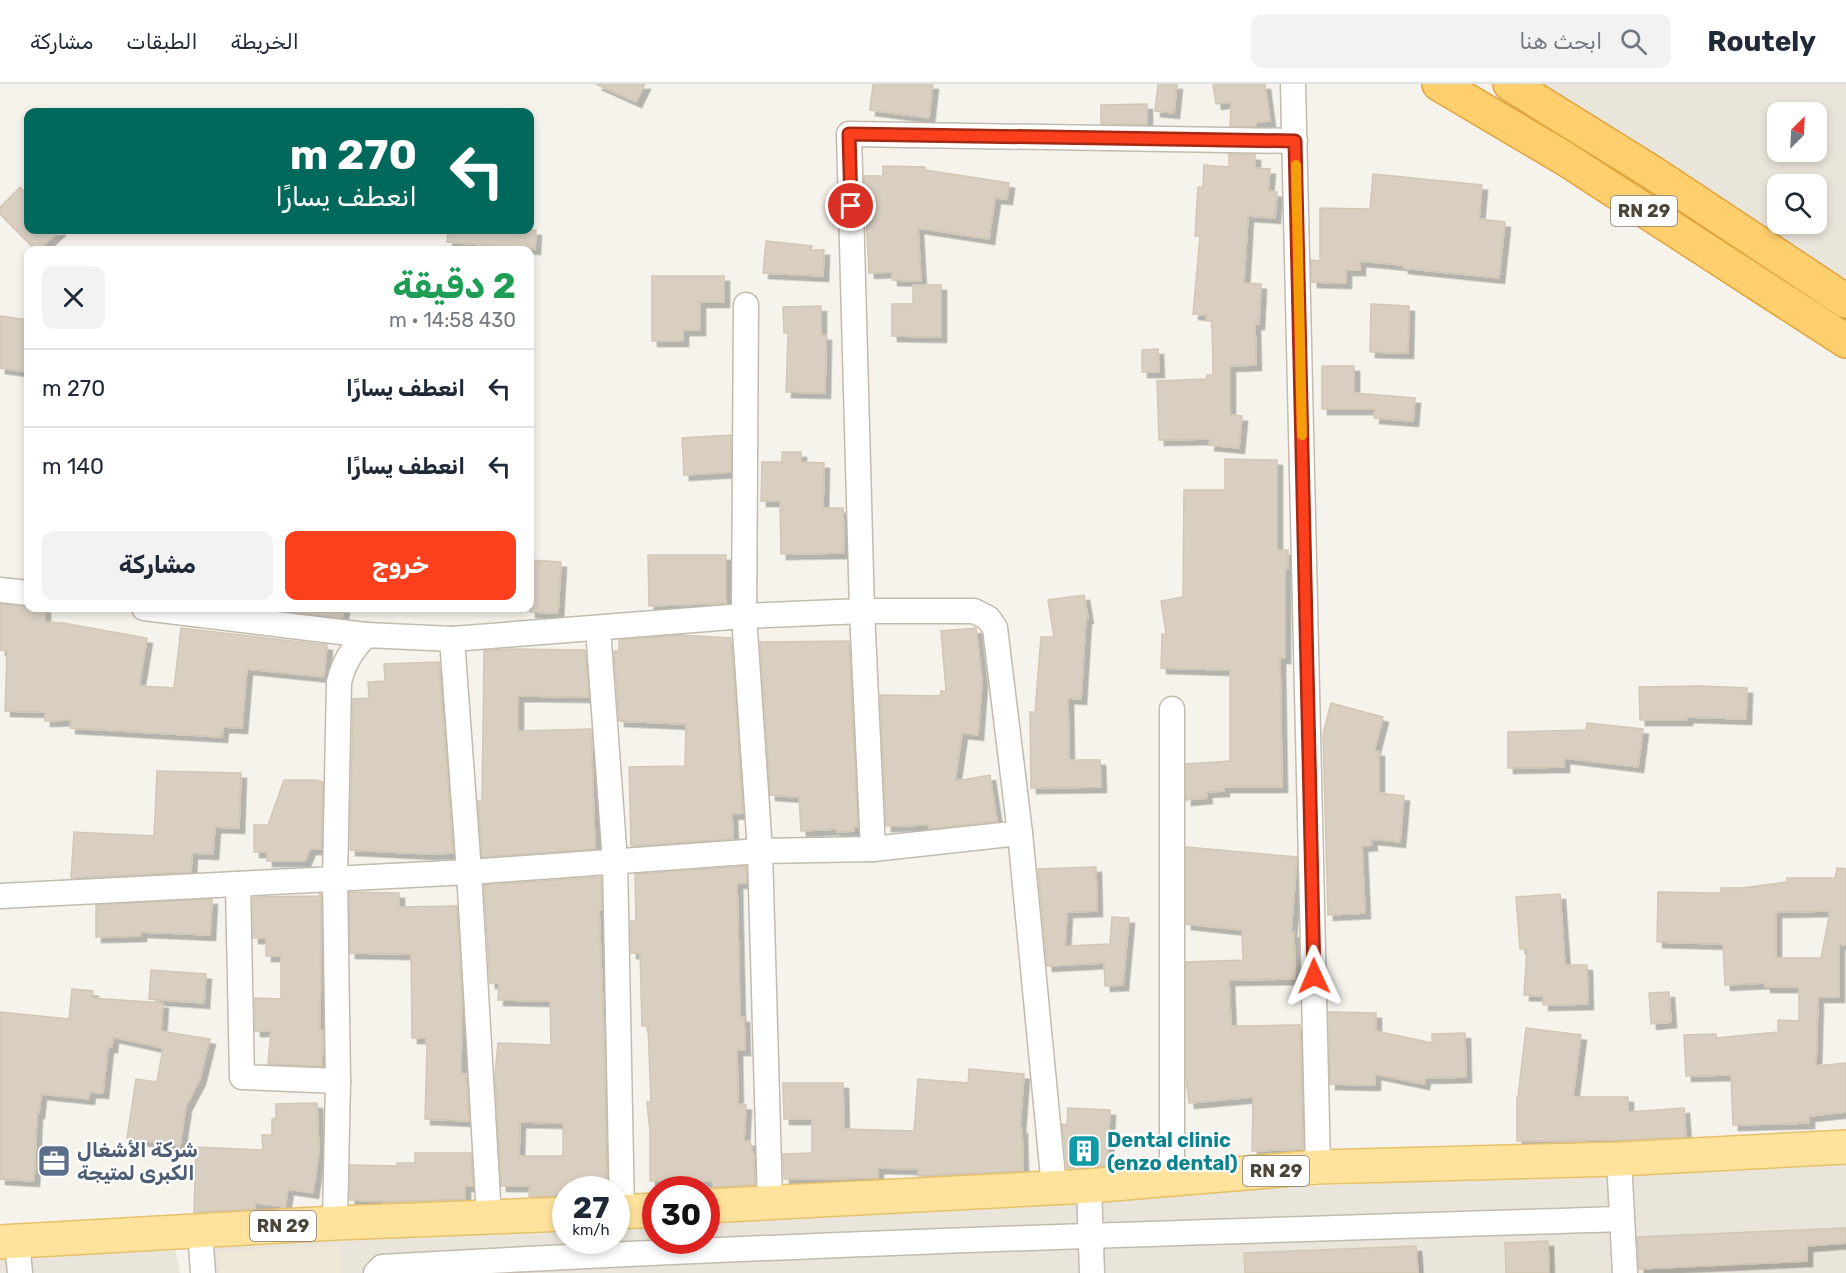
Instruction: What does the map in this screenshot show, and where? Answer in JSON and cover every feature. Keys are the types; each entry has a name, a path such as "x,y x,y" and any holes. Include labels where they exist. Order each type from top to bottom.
{"highway":[{"name":"RN 29","path":"1439,84 1564,158 1846,341"},
{"name":"RN 29","path":"1510,84 1650,171 1846,301"}],"main road":[{"name":"RN 29","path":"720,1205 1089,1186 1318,1167 1619,1159 1846,1147"},
{"name":"RN 29","path":"8,1241 335,1223 552,1215"}],"street":[{"path":"1293,84 1318,1167"},
{"path":"873,849 862,611 849,134 1295,141"},
{"path":"746,305 744,616 760,851 771,1201"},
{"path":"0,590 24,593"},
{"path":"177,612 366,635 452,639 744,616 862,611 974,611 988,618 995,628 1020,833 1054,1187"},
{"path":"597,629 615,861 619,1176"},
{"path":"335,1223 338,1081 334,879 339,682 344,665 354,648 366,635"},
{"path":"452,639 469,872 489,1217"},
{"path":"1172,709 1172,1180"},
{"path":"0,896 469,872 760,851 873,849 1020,833"},
{"path":"238,884 242,1077 338,1081"},
{"path":"1619,1159 1625,1273"},
{"path":"1089,1186 1092,1273"},
{"path":"376,1273 382,1267 526,1266 1091,1235 1622,1219"},
{"path":"200,1232 203,1273"},
{"path":"8,1241 20,1273"}],"shaded area":[{"path":"1496,84 1846,84 1846,299"},
{"path":"1846,1160 1846,1273 210,1273 209,1241 552,1224 552,1254 630,1254 630,1220 642,1220 642,1254 720,1254 720,1215"},
{"path":"172,1233 180,1273 0,1273 0,1242"},
{"path":"339,1245 342,1273 220,1273 218,1252"}],"building":[{"path":"596,84 645,84 636,102"},
{"path":"873,84 933,84 929,118 870,110"},
{"path":"1158,84 1177,84 1174,113 1155,111"},
{"path":"1213,84 1265,84 1270,121 1256,122 1256,126 1230,126 1231,102 1216,104"},
{"path":"1147,104 1147,124 1101,124 1101,105"},
{"path":"1229,154 1255,155 1255,168 1270,169 1268,191 1277,192 1275,218 1248,216 1244,283 1261,284 1259,324 1255,324 1256,365 1230,366 1230,415 1242,416 1239,448 1209,445 1210,439 1159,440 1157,381 1206,379 1207,375 1213,375 1212,321 1206,321 1207,315 1193,314 1200,236 1195,236 1198,187 1203,187 1204,165 1229,167"},
{"path":"883,166 925,167 925,170 1009,183 1007,199 995,198 989,239 918,228 921,281 892,280 892,272 869,273 864,176 883,176"},
{"path":"1373,174 1482,185 1479,219 1505,222 1499,278 1360,261 1360,270 1346,270 1346,283 1312,282 1311,260 1320,261 1320,208 1370,209"},
{"path":"20,187 24,191 24,234 56,234 42,246 32,246 0,214 0,207"},
{"path":"536,230 535,249 534,246 447,242 448,234 534,234"},
{"path":"766,241 812,246 811,250 824,250 823,276 763,273"},
{"path":"652,276 724,276 724,302 700,302 700,330 683,330 683,341 652,341"},
{"path":"913,285 941,285 941,337 892,336 892,304 913,304"},
{"path":"1371,304 1409,306 1408,353 1370,352"},
{"path":"821,306 821,335 826,335 825,393 786,392 788,333 784,333 783,307"},
{"path":"0,316 24,319 24,371 0,368"},
{"path":"1158,349 1159,372 1142,372 1142,350"},
{"path":"1322,366 1354,366 1354,393 1415,398 1413,421 1374,418 1375,409 1322,409"},
{"path":"731,435 731,472 684,475 682,438"},
{"path":"782,452 801,452 801,462 824,463 823,508 843,508 844,553 781,554 780,501 761,501 762,462 782,462"},
{"path":"1225,459 1277,460 1277,550 1288,550 1288,569 1285,569 1285,658 1280,658 1282,787 1224,787 1224,791 1206,792 1207,798 1186,800 1186,764 1230,761 1230,670 1161,668 1162,634 1166,634 1161,601 1183,597 1184,490 1225,490"},
{"path":"648,555 726,555 726,603 649,606"},
{"path":"534,560 561,562 558,613 530,612 534,612"},
{"path":"1084,595 1088,618 1086,618 1081,699 1068,698 1069,760 1100,760 1101,787 1031,788 1030,712 1035,712 1041,637 1054,637 1048,600"},
{"path":"0,604 24,606 24,612 45,612 45,622 63,623 147,638 139,686 174,688 181,628 327,645 324,677 247,669 242,728 223,727 222,737 70,728 71,720 45,721 45,712 5,711 7,651 0,650"},
{"path":"294,612 343,612 342,618"},
{"path":"976,628 982,681 978,735 962,733 955,781 990,775 997,821 929,829 929,825 886,826 880,695 940,696 941,691 946,691 941,631"},
{"path":"679,635 731,638 743,813 732,814 733,839 631,846 629,767 685,766 686,724 619,721 614,651 619,651 619,640"},
{"path":"849,641 858,827 854,827 854,831 837,832 836,829 801,831 799,797 770,795 760,642"},
{"path":"585,650 589,697 518,696 518,731 591,729 595,849 482,857 478,801 482,801 484,651"},
{"path":"439,662 453,853 350,850 353,699 369,698 368,682 385,681 384,664"},
{"path":"1639,687 1747,688 1746,719 1687,717 1687,720 1640,720"},
{"path":"1331,703 1383,717 1374,751 1379,751 1379,793 1404,796 1400,842 1371,839 1372,845 1362,846 1365,913 1328,915 1323,734"},
{"path":"1587,723 1643,729 1638,767 1564,758 1564,767 1508,768 1508,732 1586,730"},
{"path":"157,771 241,773 239,828 215,827 213,854 192,853 191,872 71,878 74,832 154,836"},
{"path":"284,780 323,782 321,849 310,849 305,861 267,861 267,852 254,852 254,825 268,825"},
{"path":"1186,847 1297,857 1291,933 1294,932 1295,979 1229,980 1231,1026 1300,1025 1303,1149 1252,1151 1253,1097 1189,1103 1186,1078 1186,962 1243,960 1242,930 1186,924"},
{"path":"746,866 747,883 737,883 740,1017 744,1017 745,1050 737,1050 738,1104 746,1105 744,1141 750,1141 754,1155 755,1185 720,1187 720,1176 650,1176 647,1102 651,1102 648,1026 642,1026 640,953 631,953 631,921 636,921 635,874"},
{"path":"1096,867 1097,911 1067,912 1065,946 1110,944 1112,917 1129,918 1123,985 1105,986 1104,963 1047,966 1038,869"},
{"path":"1837,868 1846,869 1846,945 1839,944 1839,997 1818,997 1816,1066 1846,1063 1846,1112 1809,1116 1809,1123 1733,1125 1731,1075 1686,1076 1684,1035 1716,1034 1716,1038 1778,1032 1778,1020 1799,1021 1799,987 1765,987 1765,983 1725,985 1723,944 1657,942 1658,892 1721,893 1721,888 1742,888 1787,882 1787,878 1835,878","holes":["1830,911 1821,958 1776,958 1776,912"]},
{"path":"601,877 602,910 599,910 607,1176 552,1176 552,1196 529,1197 530,1186 501,1186 495,1075 498,1043 551,1045 550,1001 498,1000 499,983 490,983 484,885","holes":["520,1122 563,1123 563,1156 519,1156"]},
{"path":"349,892 399,893 399,907 457,906 462,991 461,1074 466,1074 469,1121 425,1119 427,1046 426,1038 412,1038 411,954 350,953"},
{"path":"321,894 322,1066 268,1064 271,1031 255,1031 255,998 281,999 281,956 266,956 266,938 253,938 253,897 319,896"},
{"path":"1560,894 1565,965 1587,965 1588,1004 1543,1005 1543,996 1524,995 1527,949 1520,949 1516,897"},
{"path":"212,899 210,935 141,932 141,936 96,937 96,905"},
{"path":"151,970 206,974 204,1003 149,999"},
{"path":"72,989 93,991 92,998 163,1003 161,1031 210,1039 200,1079 186,1106 180,1146 127,1138 136,1079 157,1082 163,1048 113,1037 112,1047 108,1047 103,1093 90,1092 89,1099 41,1094 39,1113 37,1113 34,1181 0,1179 0,1012 69,1019"},
{"path":"1669,992 1671,1022 1651,1024 1649,993"},
{"path":"1329,1012 1376,1013 1376,1031 1432,1043 1432,1034 1465,1033 1466,1077 1425,1078 1424,1084 1375,1074 1375,1085 1330,1084"},
{"path":"1526,1028 1581,1035 1573,1097 1628,1097 1628,1112 1684,1108 1686,1137 1517,1141 1517,1097"},
{"path":"969,1069 1024,1074 1020,1128 1022,1128 1023,1171 918,1176 918,1169 878,1168 878,1178 784,1179 783,1154 812,1153 812,1119 784,1119 783,1083 843,1083 844,1129 914,1131 918,1079 968,1083"},
{"path":"317,1103 319,1153 313,1193 288,1189 285,1207 255,1203 255,1209 194,1212 196,1147 263,1150 262,1135 272,1135 272,1119 276,1118 276,1104"},
{"name":"Dental clinic (enzo dental)","path":"1068,1108 1110,1110 1107,1166 1067,1168 1062,1124 1067,1125"},
{"path":"415,1153 471,1153 473,1186 465,1186 465,1199 384,1202 350,1200 350,1165 397,1166 397,1163 415,1163"},
{"path":"1846,1228 1846,1243 1807,1246 1807,1261 1639,1269 1637,1237"},
{"path":"1548,1241 1549,1273 1506,1273 1505,1243"},
{"path":"1416,1246 1418,1273 1245,1273 1244,1253"}],"slow traffic":[{"path":"1296,165 1302,435"}],"place":[{"name":"Dental clinic (enzo dental)","path":"1084,1151"},
{"name":"شركة الأشغال الكبرى لمتيجة","path":"54,1161"}],"route":[{"path":"851,206 849,134 1295,141 1314,976"}]}
